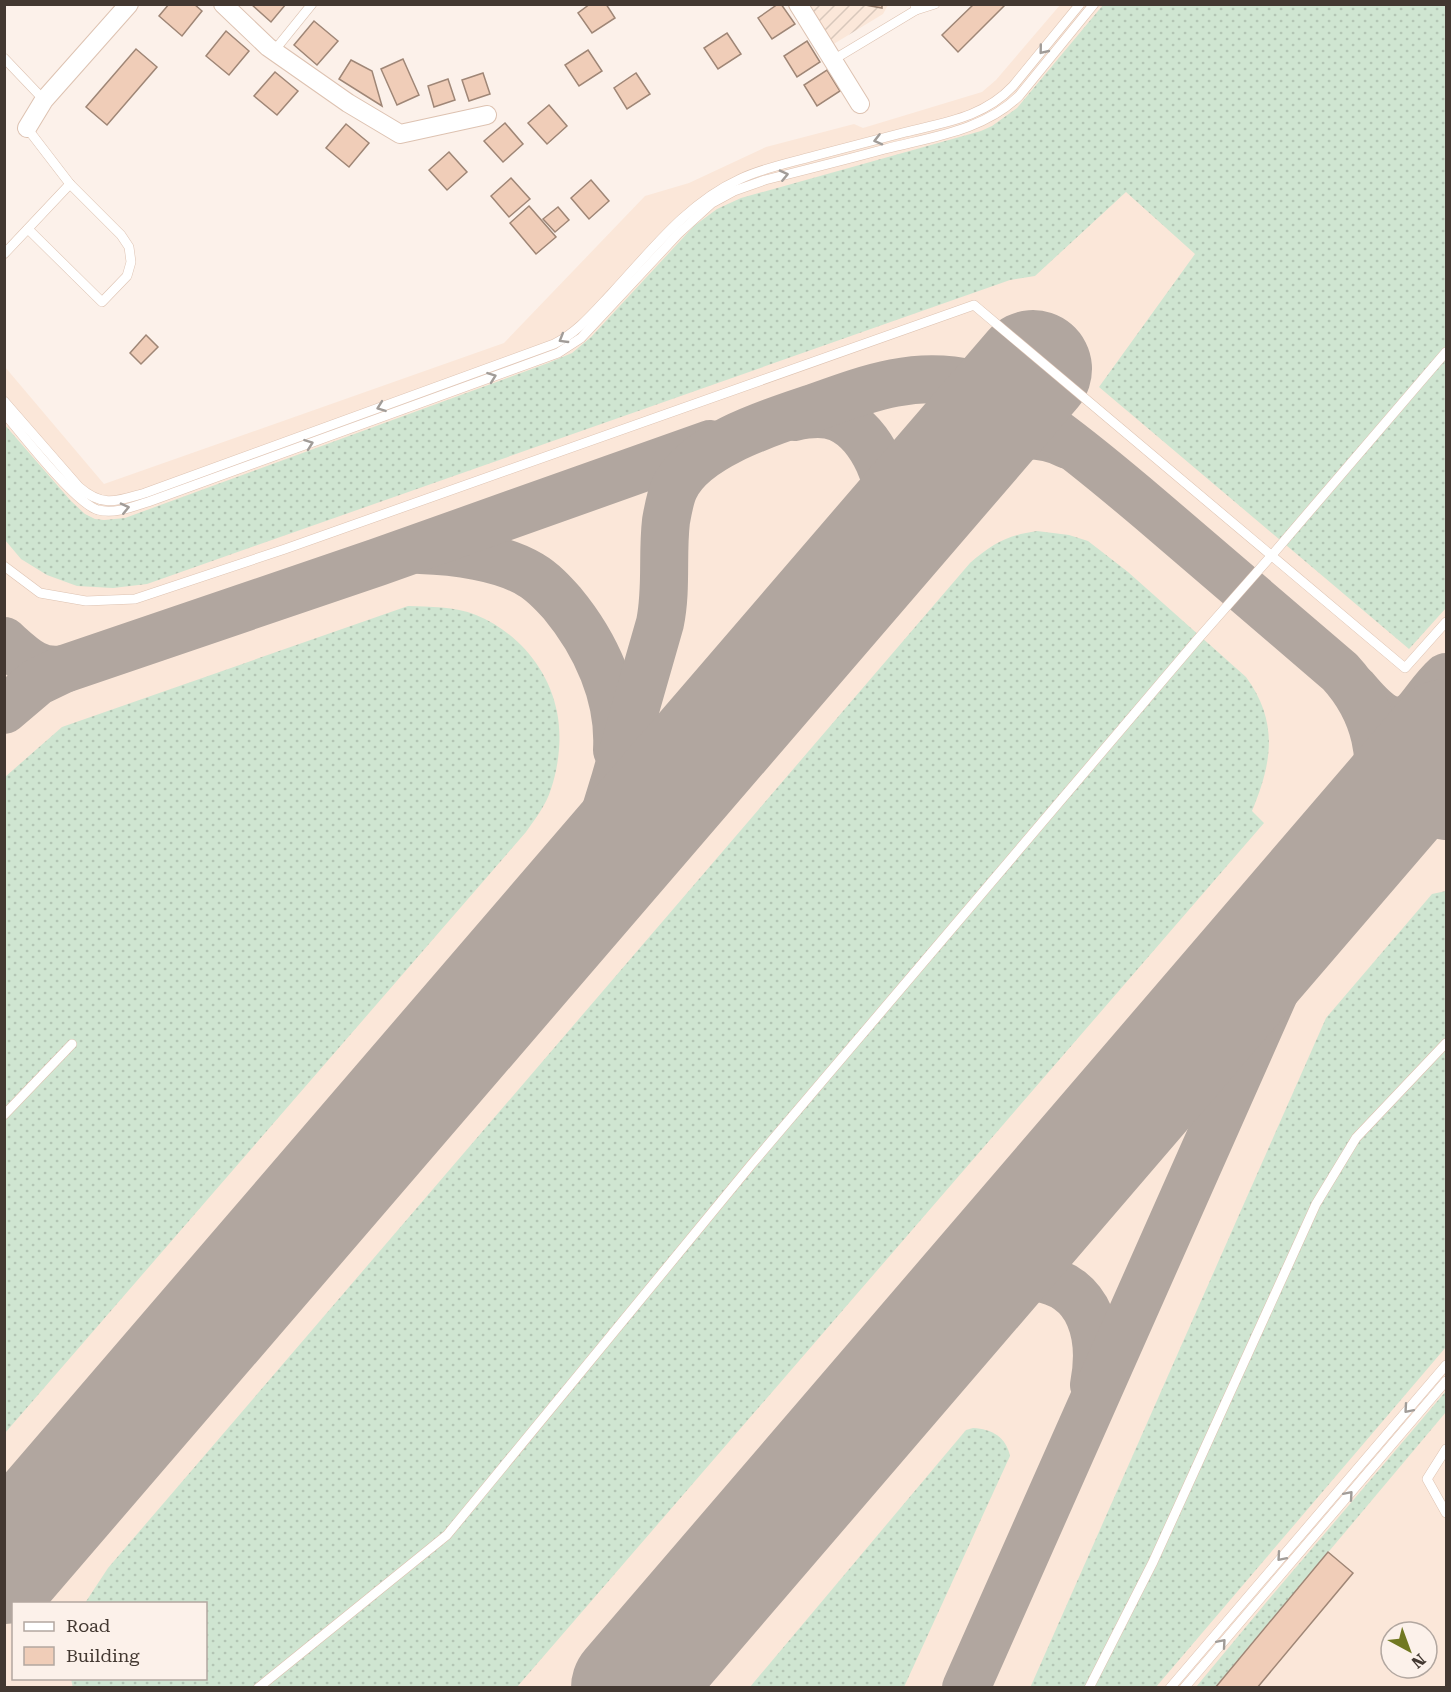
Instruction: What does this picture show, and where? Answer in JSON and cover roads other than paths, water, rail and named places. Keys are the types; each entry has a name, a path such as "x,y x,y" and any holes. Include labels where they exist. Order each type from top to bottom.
{"street":[{"path":"27,128 44,100 129,4"},
{"path":"223,4 274,51 348,103 400,134 487,115"},
{"path":"798,4 860,104"}],"lane":[{"path":"274,51 312,4"},
{"path":"833,60 915,7 936,4"},
{"path":"4,401 79,487 93,498 108,501 145,493 543,348 579,328 671,229 705,198 728,184 761,171 954,120 986,108 1000,99 1013,86 1080,4"},
{"path":"4,413 78,497 93,508 113,511 148,502 558,352 581,338 678,234 719,198 765,180 957,131 991,117 1006,108 1019,96 1094,4"},
{"path":"4,58 44,100"},
{"path":"27,128 70,184 122,236 129,247 131,262 127,276 102,302 28,229"},
{"path":"4,254 70,184"},
{"path":"4,566 40,593 86,601 135,599 285,549 974,305 1405,668 1446,622"},
{"path":"258,1688 447,1535 751,1165 1197,640 1446,352"},
{"path":"1089,1688 1153,1562 1316,1204 1356,1138 1446,1043"},
{"path":"4,1115 72,1044"},
{"path":"1170,1688 1446,1365"},
{"path":"1184,1688 1446,1381"},
{"path":"1446,1449 1427,1479 1446,1513"}]}
